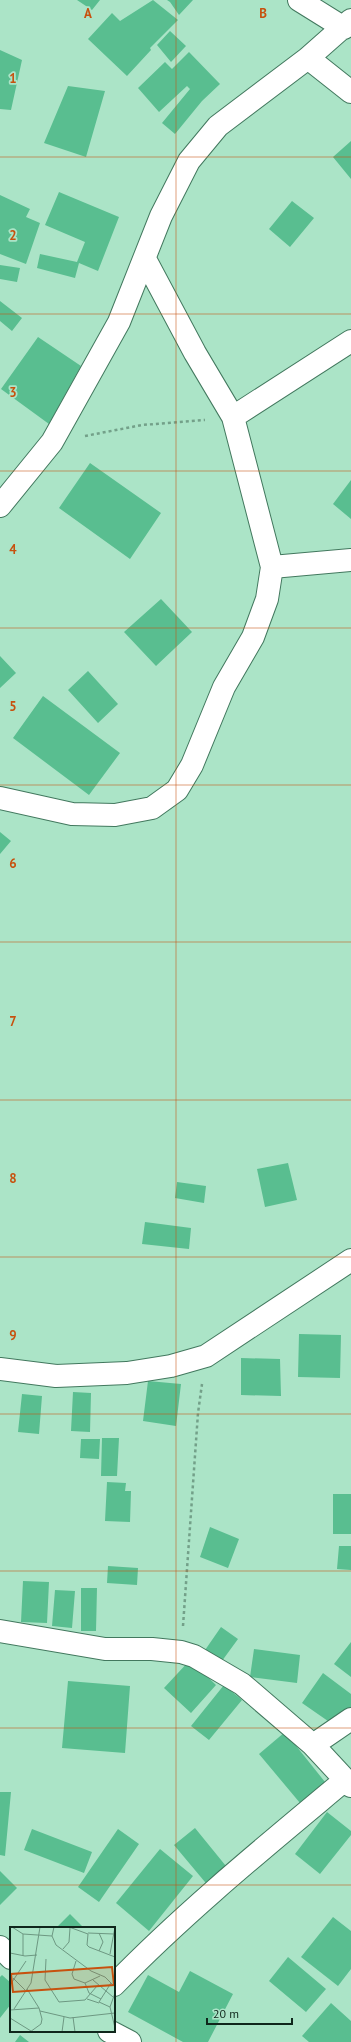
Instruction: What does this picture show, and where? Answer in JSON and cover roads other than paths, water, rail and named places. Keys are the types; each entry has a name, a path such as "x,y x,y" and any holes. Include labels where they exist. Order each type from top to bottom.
{"street":[{"path":"0,506 52,442 120,322 161,216 189,161 218,126 308,58 347,24 299,0"},
{"path":"308,58 351,92"},
{"path":"0,798 72,814 115,815 152,808 177,790 192,765 224,687 253,637 268,599 272,567 233,417 195,353 145,259"},
{"path":"233,417 351,341"},
{"path":"272,567 351,560"},
{"path":"0,1369 56,1376 127,1372 171,1366 206,1356 351,1260"},
{"path":"0,1631 105,1649 152,1649 181,1652 194,1656 242,1684 313,1745 348,1783 246,1863 157,1941 115,1984"},
{"path":"313,1745 351,1719"},
{"path":"0,1947 10,1957"},
{"path":"111,2032 130,2042"}]}
